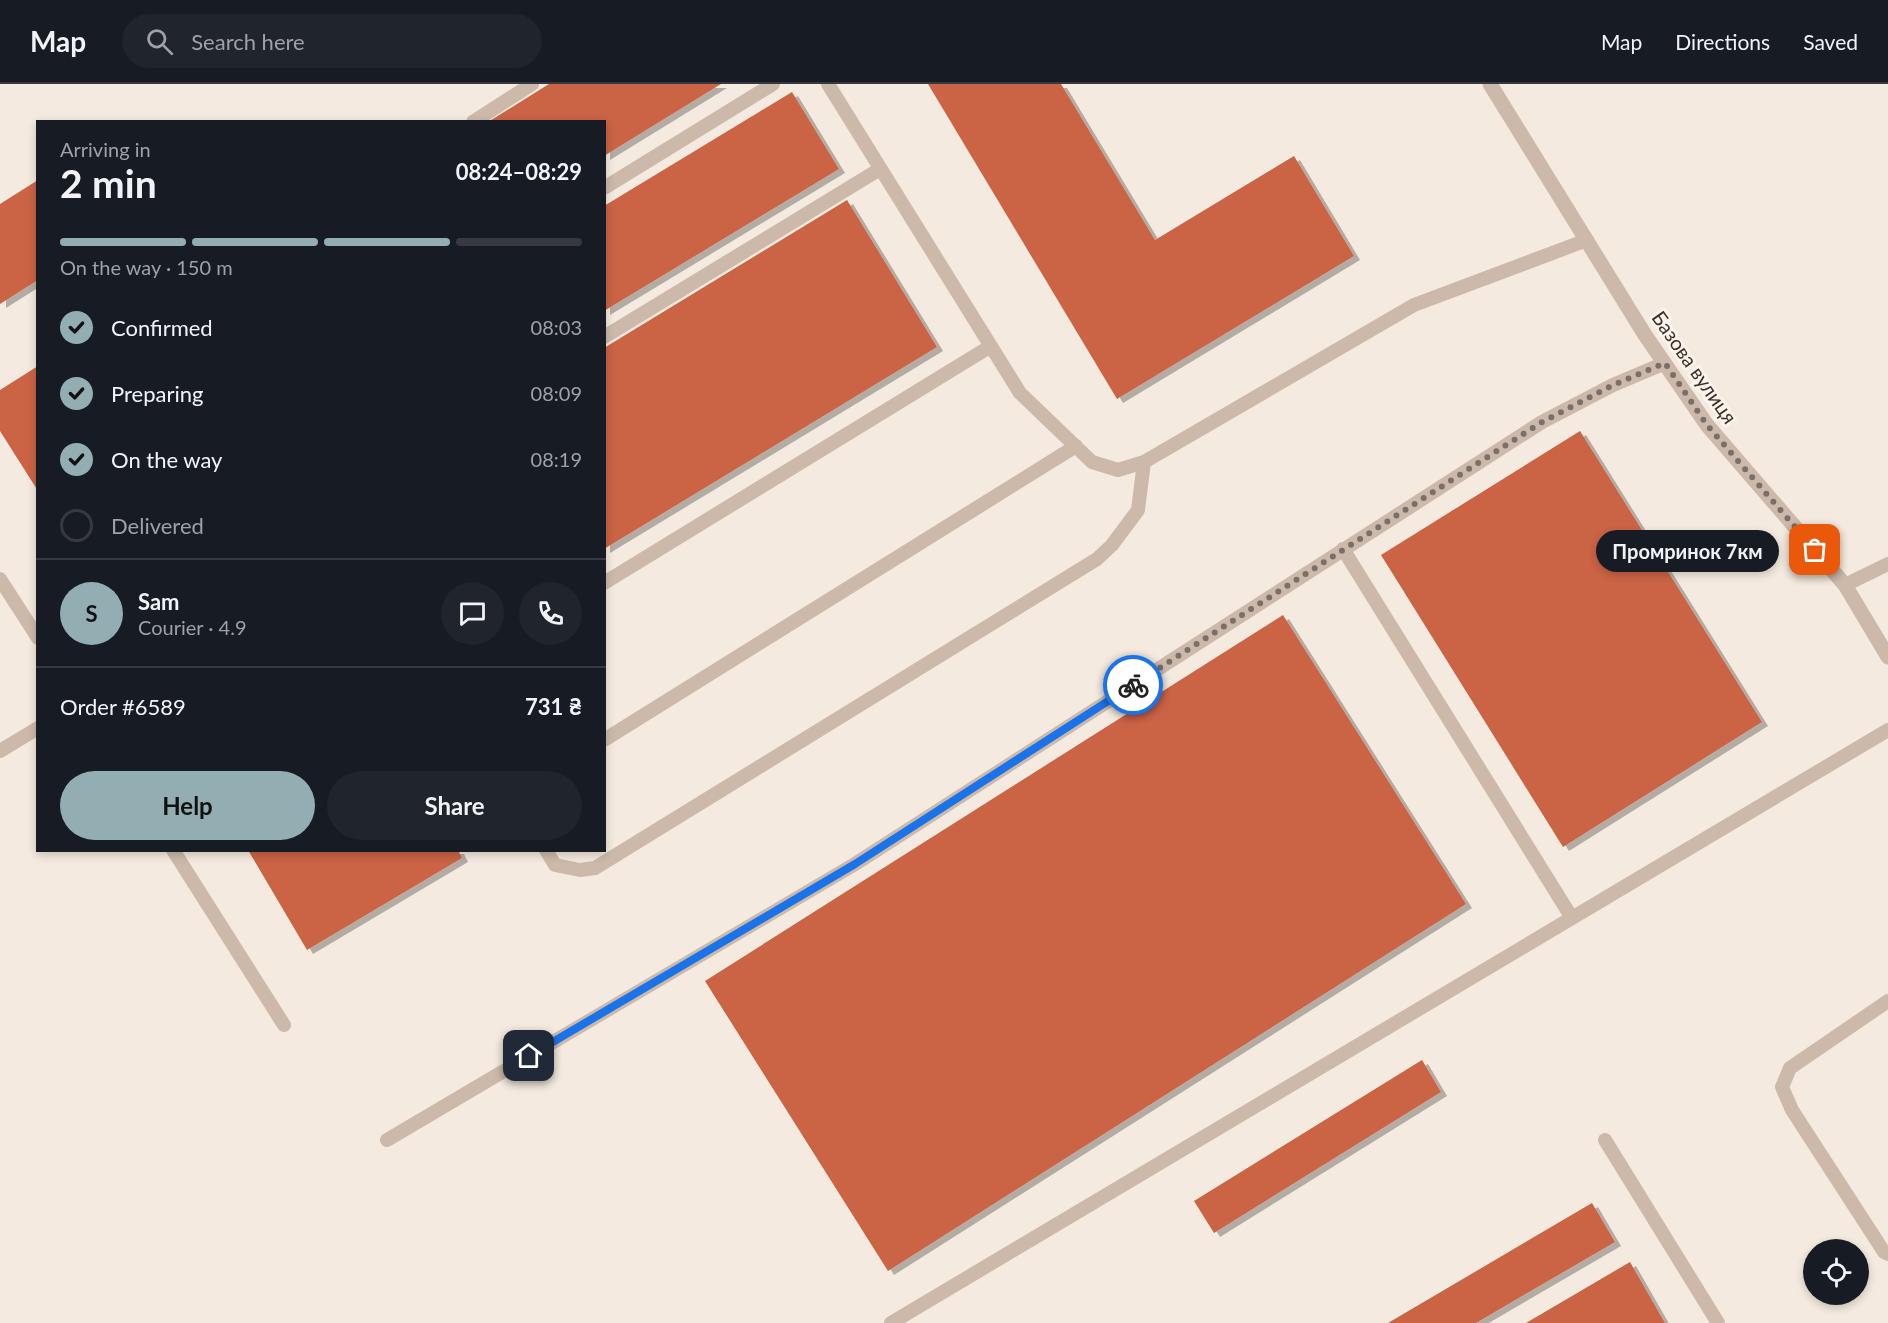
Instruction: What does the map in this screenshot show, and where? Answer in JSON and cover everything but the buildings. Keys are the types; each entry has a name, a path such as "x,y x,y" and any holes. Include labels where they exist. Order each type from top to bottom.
{"street":[{"name":"Базова вулиця","path":"1490,84 1646,335 1707,425 1845,585 1888,657"}],"lane":[{"path":"476,120 532,84"},
{"path":"606,187 773,84"},
{"path":"828,84 1020,393 1092,462 1118,470 1144,462 1414,305 1587,240"},
{"path":"606,336 879,169"},
{"path":"606,582 991,345"},
{"path":"387,1140 855,864 1542,422 1613,385 1665,363"},
{"path":"606,739 1076,446"},
{"path":"547,852 555,865 580,870 596,868 1097,558 1112,545 1138,510 1144,462"},
{"path":"1343,549 1572,918"},
{"path":"1845,585 1888,564"},
{"path":"0,579 36,635"},
{"path":"0,751 36,729"},
{"path":"891,1323 1888,730"},
{"path":"174,852 284,1025"},
{"path":"1886,1007 1790,1068 1782,1087 1792,1110 1884,1252 1888,1254"},
{"path":"1605,1140 1718,1323"}],"way so far":[{"path":"1133,685 1542,422 1613,385 1665,363 1707,425 1815,550"}],"place":[{"name":"Промринок 7км","path":"1815,550"}],"route":[{"path":"529,1056 855,864 1133,685"}]}
